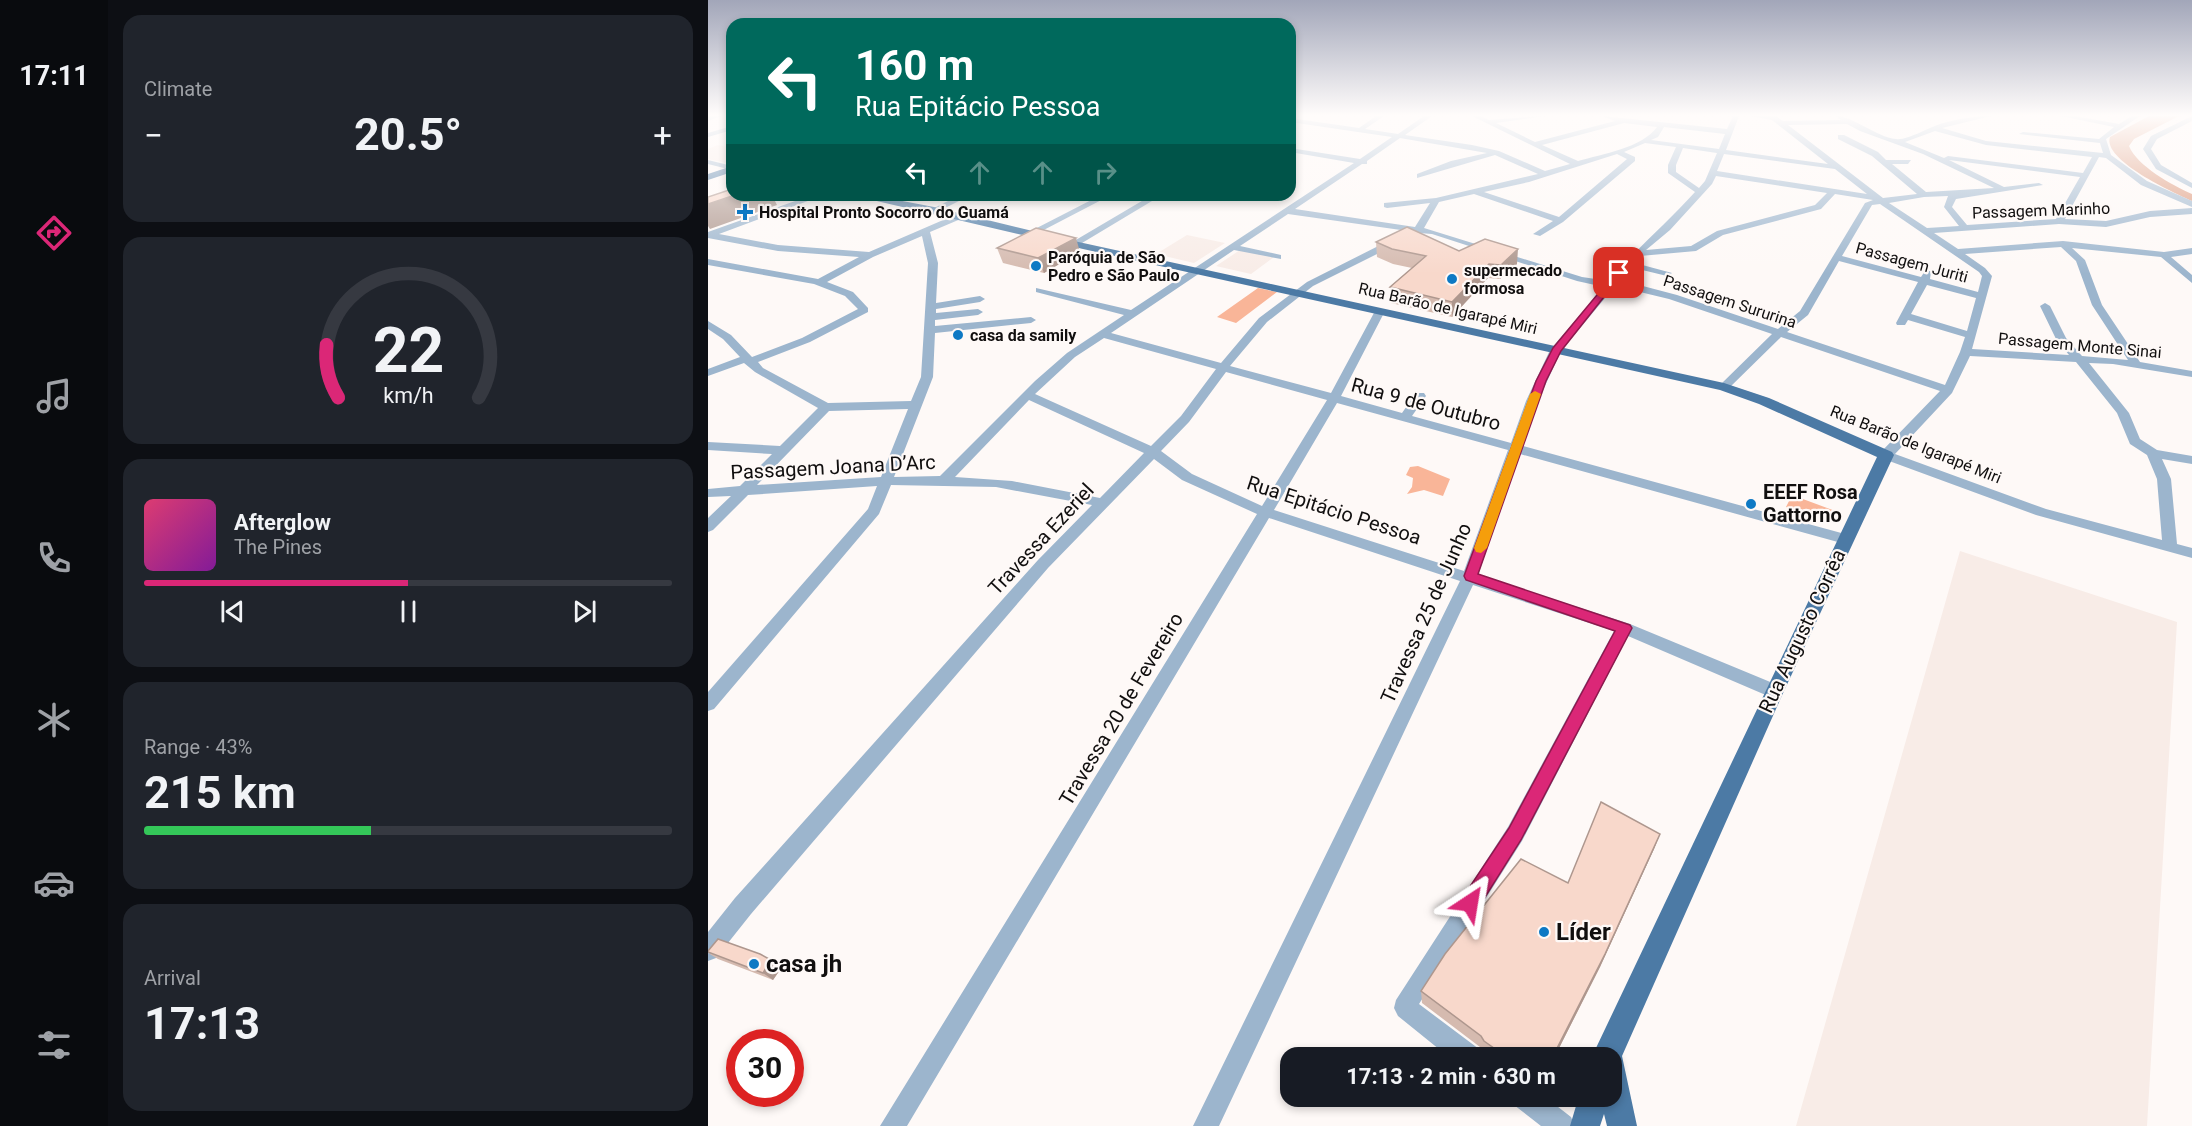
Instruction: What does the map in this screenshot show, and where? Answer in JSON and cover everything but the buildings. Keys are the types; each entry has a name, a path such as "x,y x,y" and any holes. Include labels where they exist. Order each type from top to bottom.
{"main road":[{"path":"708,177 726,170"},
{"name":"Rua Barão de Igarapé Miri","path":"887,201 1724,387 1764,401 1886,455"},
{"name":"Rua Augusto Corrêa","path":"1613,1047 1774,690 1886,455"},
{"path":"1585,1126 1591,1107"},
{"name":"Rua Augusto Corrêa","path":"1617,1107 1622,1126"}],"street":[{"path":"943,481 1027,395 1064,361 1232,247 1354,169"},
{"path":"1420,176 1439,169"},
{"path":"1534,169 1545,174"},
{"path":"1387,205 1436,200 1560,169"},
{"path":"1537,234 1560,220 1621,169"},
{"path":"1672,169 1672,173 1700,192"},
{"name":"Travessa 25 de Junho","path":"1206,1126 1470,576 1517,449 1532,401 1556,350 1610,283 1632,259 1667,228 1700,192 1716,169"},
{"name":"Rua Augusto Corrêa","path":"1840,169 1879,199 1985,273 1966,352 1948,390 1886,455"},
{"path":"1891,169 1924,195"},
{"path":"1959,169 2002,189"},
{"path":"2030,169 2087,176"},
{"path":"2059,221 2091,169"},
{"path":"2125,169 2144,183 2192,204"},
{"path":"2163,169 2170,175 2192,186"},
{"path":"1714,172 1879,199 1960,194 2039,185"},
{"path":"1473,191 1560,220"},
{"path":"1632,259 1694,249 1720,233 1818,207 1826,202 1832,192"},
{"path":"1960,194 1952,197 1948,207 1964,227"},
{"path":"1724,387 1780,332 1804,313 1869,203 1879,199"},
{"path":"1417,230 1428,220 1429,211 1436,200"},
{"path":"708,235 803,201"},
{"path":"934,210 954,201"},
{"path":"1077,201 1068,206 1081,208"},
{"path":"1033,232 1095,201"},
{"path":"1074,244 1148,201"},
{"name":"Passagem Sururina","path":"1288,211 1433,232 1580,279 1620,283 1672,297 1948,390"},
{"name":"Passagem Marinho","path":"1925,231 2059,221 2106,224 2150,214 2192,211"},
{"path":"819,282 870,255 926,233 960,216"},
{"name":"Travessa Ezeriel","path":"708,950 743,906 1043,564 1190,413 1222,369 1263,320 1297,292 1417,230"},
{"path":"708,704 874,511 927,377 933,263 926,233"},
{"path":"708,235 778,248 870,255"},
{"path":"1956,252 2063,244 2164,255 2192,251"},
{"path":"2063,244 2080,260 2097,305 2136,364"},
{"path":"1232,247 1278,257"},
{"path":"2164,255 2192,280"},
{"name":"Passagem Juriti","path":"1836,257 1927,277 1981,296"},
{"path":"1632,259 1667,273"},
{"path":"708,262 819,282 849,294 864,310 806,340 708,373"},
{"path":"1927,277 1903,320 1970,336"},
{"path":"1040,290 1133,314"},
{"path":"931,318 980,299"},
{"path":"2044,306 2061,339 2123,413 2135,441 2153,453 2192,460"},
{"name":"Travessa 20 de Fevereiro","path":"893,1126 1333,400 1380,311"},
{"path":"931,318 978,312"},
{"path":"931,318 1031,320"},
{"path":"708,324 727,337 747,361 826,407 915,405"},
{"name":"Rua 9 de Outubro","path":"1101,334 1222,369 1283,383 1333,400 1845,539"},
{"name":"Passagem Monte Sinai","path":"1966,352 2136,364 2192,374"},
{"name":"Rua Epitácio Pessoa","path":"1027,395 1153,452 1187,477 1265,511 1624,628 1774,690"},
{"path":"1404,418 1420,396"},
{"path":"708,527 826,407"},
{"path":"708,446 783,450"},
{"path":"2153,453 2164,479 2170,548"},
{"name":"Rua Barão de Igarapé Miri","path":"1886,455 2041,512 2192,554"},
{"name":"Passagem Joana D’Arc","path":"708,492 885,480 982,482 1046,490 1102,503"},
{"path":"1456,1047 1411,1013 1406,1008 1408,1000 1515,834 1624,628"},
{"path":"1537,1107 1562,1126"}],"shaded area":[{"path":"2133,169 2148,169 2192,194 2192,201 2170,191"},
{"path":"1187,235 1225,243 1194,263 1156,254"},
{"path":"1240,250 1274,257 1251,274 1216,266"},
{"path":"1258,288 1277,292 1236,323 1217,317"},
{"path":"1418,466 1450,479 1443,496 1424,490 1407,494 1412,487 1413,478 1406,475 1410,467"},
{"path":"1792,495 1838,512 1833,521 1786,507"},
{"path":"1960,551 2177,622 2147,1126 1796,1126"}],"slow traffic":[{"path":"1481,548 1535,394"}],"place":[{"name":"Hospital Pronto Socorro do Guamá","path":"745,212"},
{"name":"Paróquia de São Pedro e São Paulo","path":"1036,266"},
{"name":"supermecado formosa","path":"1452,279"},
{"name":"casa da samily","path":"958,335"},
{"name":"EEEF Rosa Gattorno","path":"1751,504"},
{"name":"Líder","path":"1544,932"},
{"name":"casa jh","path":"754,964"}],"route":[{"path":"1470,903 1515,834 1624,628 1470,576 1517,449 1532,401 1556,350 1619,273"}]}
